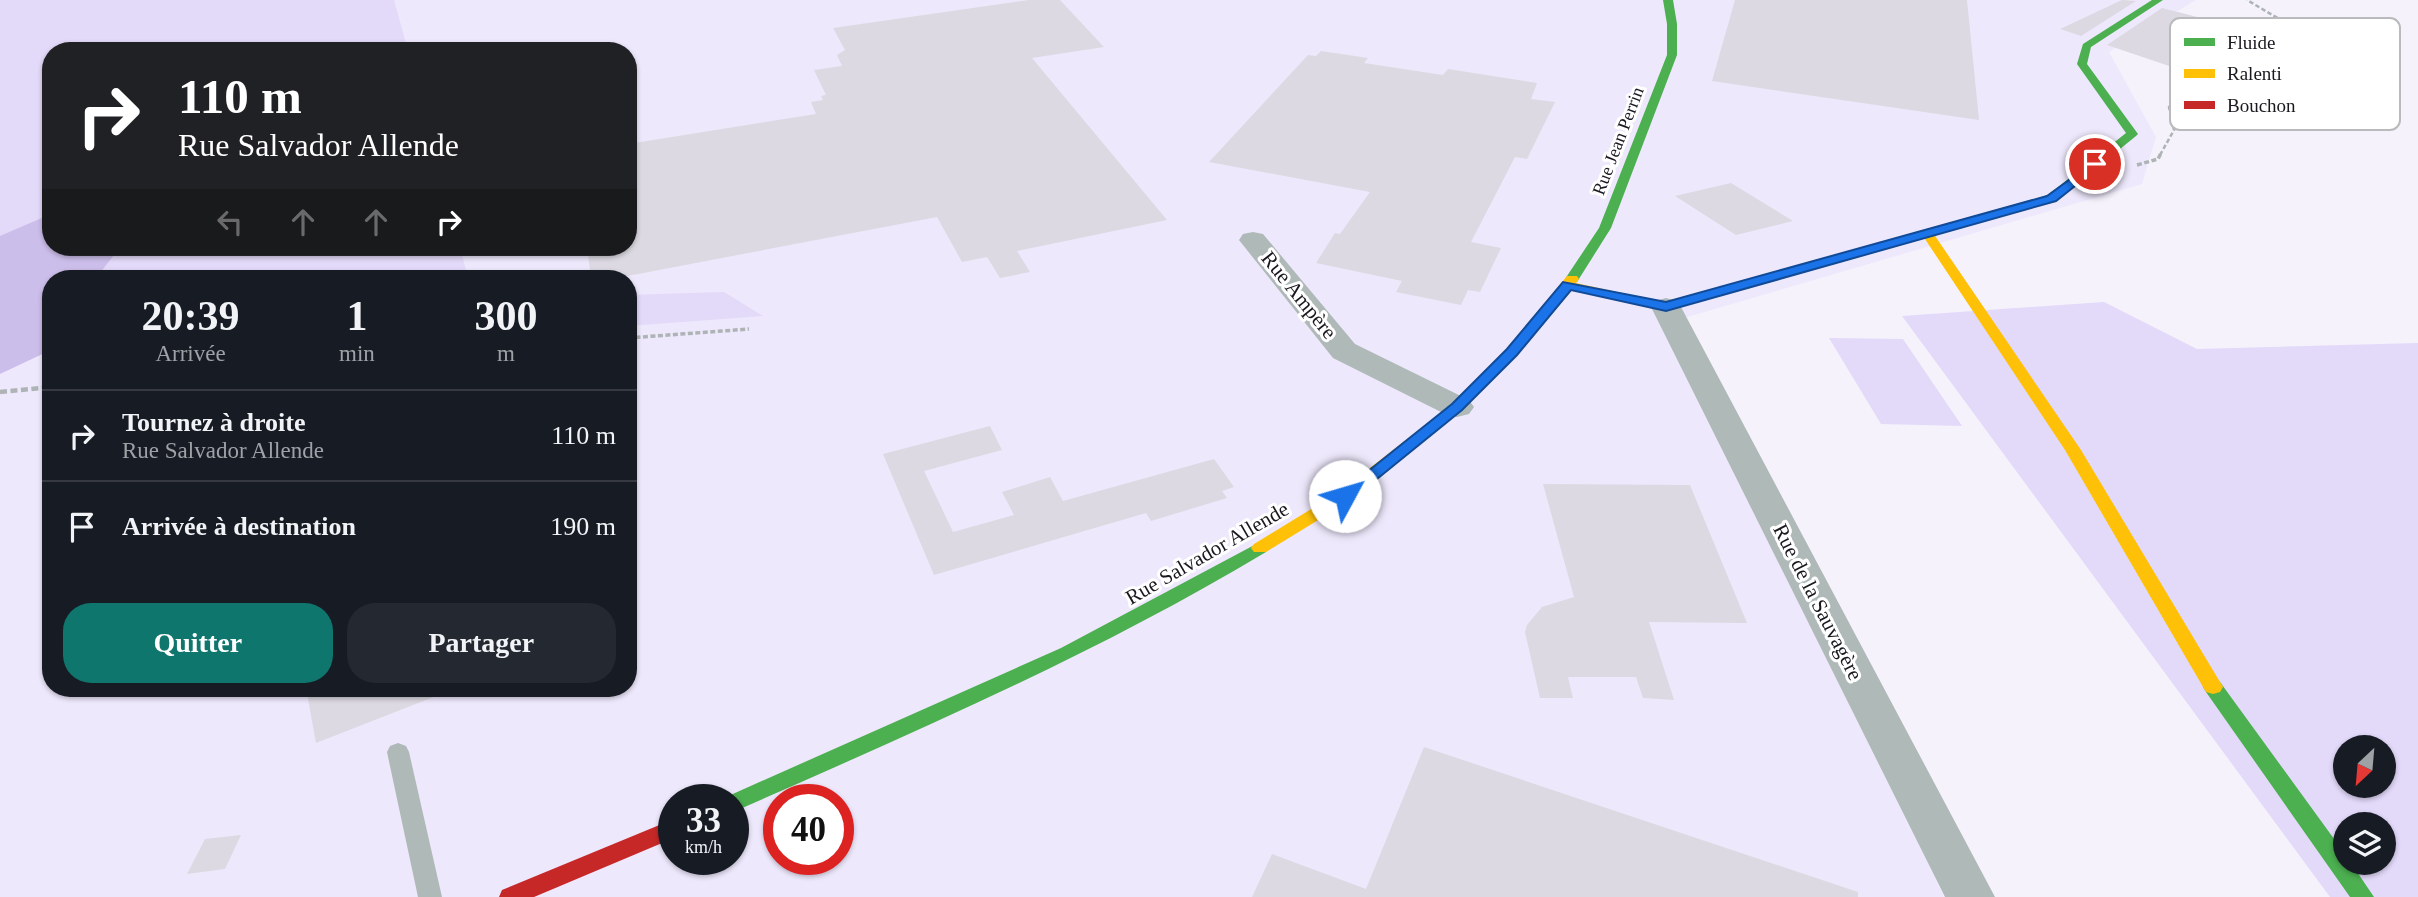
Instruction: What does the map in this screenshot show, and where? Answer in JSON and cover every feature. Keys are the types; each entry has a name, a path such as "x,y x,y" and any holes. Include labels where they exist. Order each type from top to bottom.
{"street":[{"name":"Rue Jean Perrin","path":"1568,285 1605,228 1672,55 1672,24 1668,0"},
{"path":"1568,285 1666,307 2052,198 2132,134 2082,64 2086,46 2158,0"},
{"path":"1927,233 2073,450 2214,688 2362,897"},
{"name":"Rue Ampère","path":"1254,240 1344,351 1457,407"},
{"name":"Rue Salvador Allende","path":"749,796 1054,660 1202,584 1345,496 1457,407 1512,352 1568,285"},
{"name":"Rue de la Sauvagère","path":"1666,307 1970,897"},
{"path":"510,897 658,835"}],"lane":[{"path":"398,752 430,897"}],"path":[{"path":"2247,0 2278,18"},
{"path":"2095,164 2130,167 2158,159 2174,130"},
{"path":"637,337 749,329"},
{"path":"0,391 42,388"}],"shaded area":[{"path":"0,0 2196,0 2109,52 2156,137 2142,184 1677,320 1944,897 0,897"},
{"path":"0,0 394,0 406,42 42,42 42,256 462,256 466,270 42,270 42,283 0,308"},
{"path":"42,218 42,256 113,256 102,270 42,270 42,354 0,374 0,236"},
{"path":"724,292 763,316 637,325 637,295"},
{"path":"2104,302 2197,349 2418,343 2418,897 2330,897 1902,316"},
{"path":"1829,338 1903,339 1962,426 1881,424"}],"building":[{"path":"1029,0 1060,0 1104,47 1032,58 1167,220 1017,251 1030,272 1000,278 987,257 962,262 937,217 637,274 637,270 590,270 588,256 637,256 637,143 816,114 811,102 823,100 821,96 826,95 814,70 842,66 837,55 845,50 833,28"},
{"path":"1735,0 1967,0 1979,120 1712,81"},
{"path":"2122,0 2136,1 2081,36 2060,29"},
{"path":"2162,8 2201,18 2170,18 2170,66 2107,45"},
{"path":"1321,51 1368,58 1364,63 1443,75 1448,69 1537,83 1531,99 1555,102 1527,159 1515,157 1471,242 1501,248 1480,292 1468,290 1461,305 1396,292 1402,281 1316,263 1335,233 1340,234 1370,192 1209,162 1308,55 1316,56"},
{"path":"1731,183 1793,221 1736,235 1675,196"},
{"path":"990,426 1002,450 924,471 953,532 1014,515 1002,492 1050,477 1063,501 1214,459 1234,487 1222,491 1227,498 1151,521 1146,513 934,575 883,454"},
{"path":"1543,484 1690,485 1747,623 1649,622 1674,700 1643,698 1636,677 1568,677 1573,698 1540,698 1525,632 1527,625 1542,607 1574,597"},
{"path":"308,697 434,697 316,743"},
{"path":"1424,747 1858,892 1858,897 1252,897 1272,854 1366,889"},
{"path":"241,835 225,869 187,874 205,839"}],"traffic: fast":[{"path":"1572,279 1605,228 1672,55 1672,24 1668,0"},
{"path":"1833,260 2052,198 2132,134 2082,64 2086,46 2158,0"},
{"path":"749,796 1067,653 1133,620 1260,548"},
{"path":"2213,687 2363,897"}],"traffic: slow":[{"path":"1927,233 2073,450 2213,687"},
{"path":"1568,285 1666,307 1833,260"},
{"path":"1260,548 1345,496 1457,407 1512,352 1572,279"}],"traffic: jam":[{"path":"510,897 658,835"}],"route":[{"path":"1345,496 1457,407 1512,352 1568,285 1666,307 2052,198 2095,164"}]}
